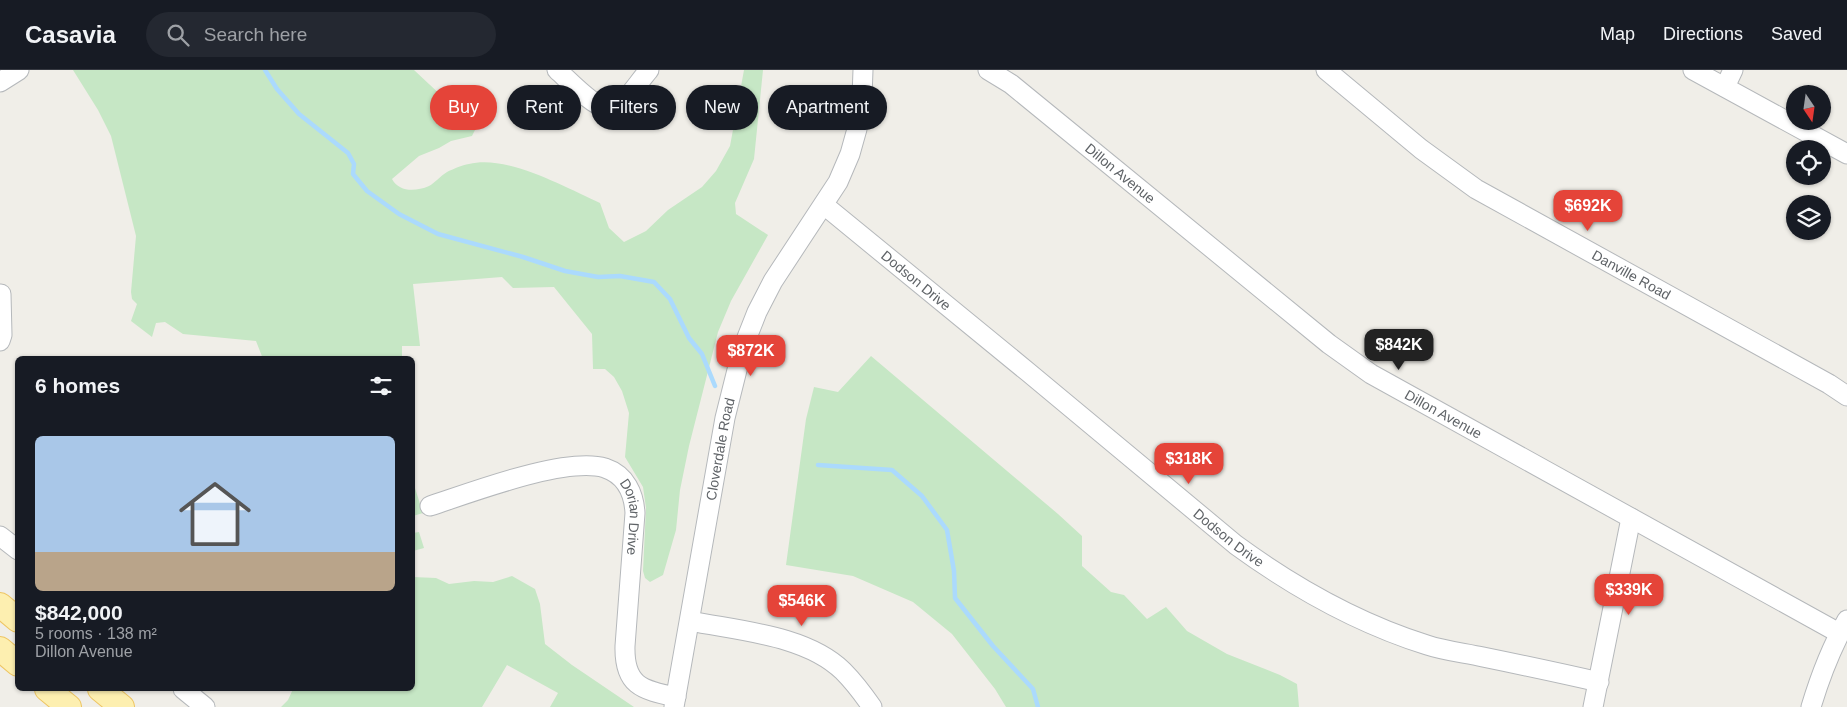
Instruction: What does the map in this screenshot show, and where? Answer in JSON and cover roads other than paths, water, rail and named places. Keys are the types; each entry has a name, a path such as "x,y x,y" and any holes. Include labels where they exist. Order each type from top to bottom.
{"main road":[{"path":"0,605 15,618"},
{"path":"0,649 15,662"},
{"path":"49,691 69,707"},
{"path":"102,691 122,707"}],"street":[{"path":"0,82 20,70"},
{"path":"557,70 598,106 608,110 618,107 649,70"},
{"name":"Cloverdale Road","path":"675,702 725,418 742,350 757,312 773,281 838,182 850,154 857,129 862,98 863,70"},
{"name":"Dillon Avenue","path":"988,70 1012,84 1351,361 1377,378 1631,518 1843,627"},
{"name":"Danville Road","path":"1326,70 1421,149 1476,189 1829,384 1847,396"},
{"path":"1693,70 1847,154"},
{"path":"1725,87 1733,70"},
{"name":"Dodson Drive","path":"824,205 1236,545 1286,580 1347,614 1388,632 1429,646 1598,682"},
{"path":"0,341 2,335 1,294"},
{"name":"Dorian Drive","path":"430,506 520,477 568,467 598,467 612,471 621,477 630,489 635,508 624,646 625,664 630,675 642,687 675,702"},
{"path":"1594,707 1631,518"},
{"path":"690,621 791,641 811,649 842,669 856,684 872,707"},
{"path":"1811,707 1820,676 1843,627"},
{"path":"185,691 205,707"}],"waterway":[{"path":"265,70 277,89 299,114 348,153 354,164 353,174 367,191 399,214 438,234 523,257 565,271 598,277 620,276 654,282 670,299 689,338 702,354 715,386"},
{"path":"818,465 892,470 922,496 947,530 954,571 955,598 993,646 1033,689 1038,707"}]}
